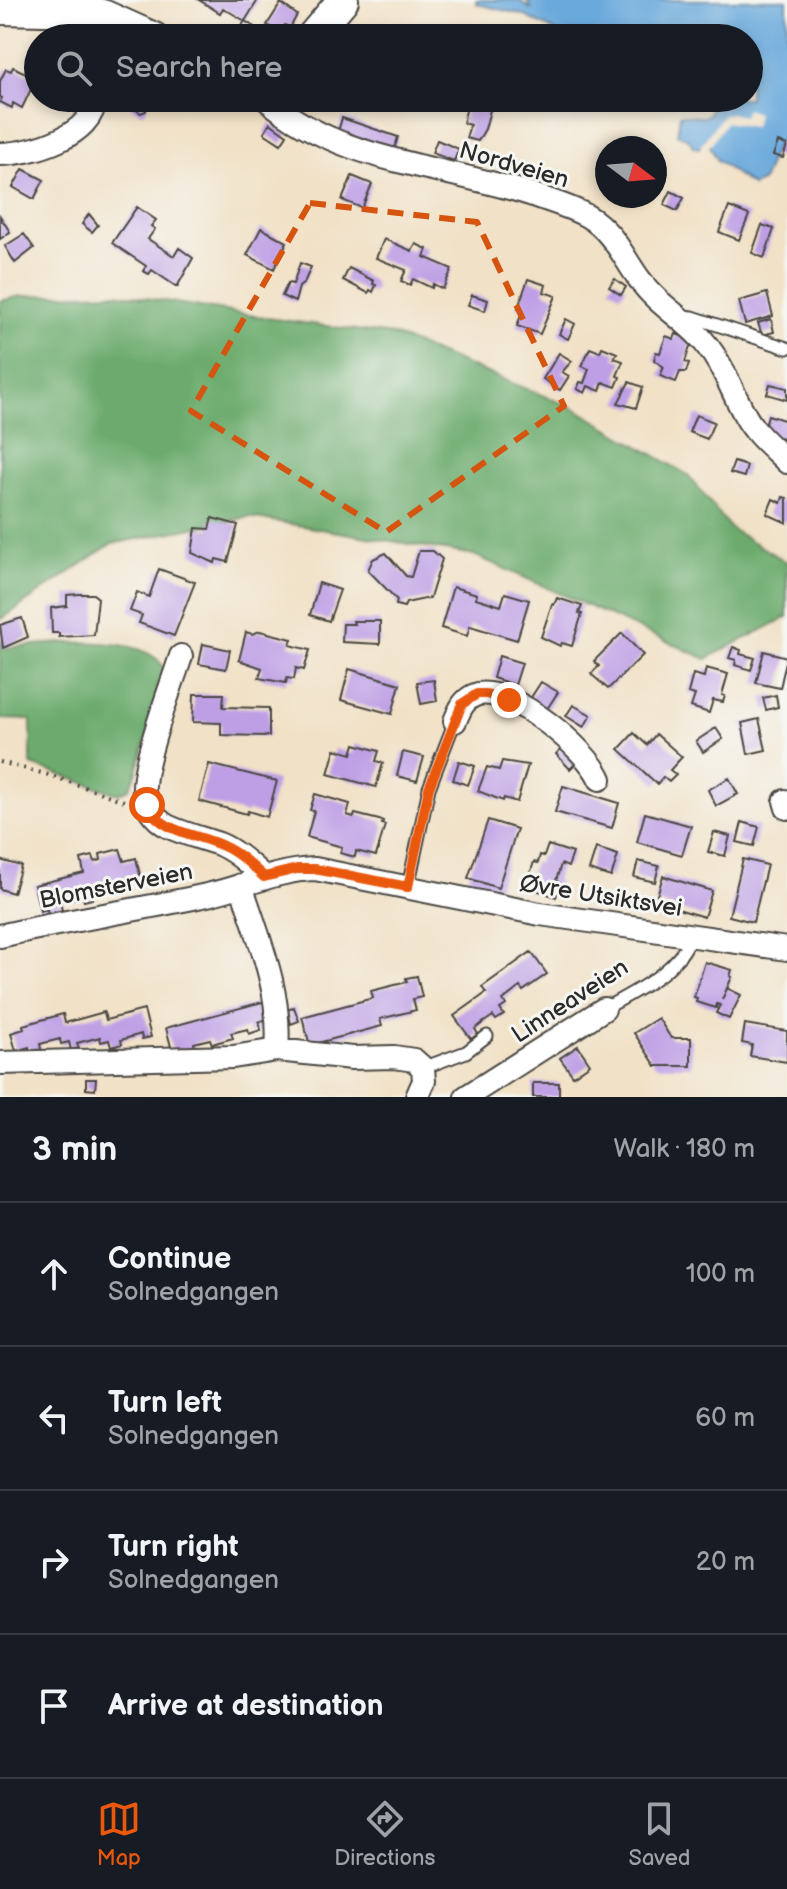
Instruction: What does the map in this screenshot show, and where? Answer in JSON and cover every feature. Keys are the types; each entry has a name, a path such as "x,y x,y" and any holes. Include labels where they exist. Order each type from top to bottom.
{"main road":[{"path":"323,24 343,0"},
{"path":"0,9 105,16 123,24"}],"street":[{"path":"0,154 28,152 65,137 90,112"},
{"name":"Nordveien","path":"284,112 347,147 387,160 509,187 585,215 609,233 641,281 704,341 725,371 752,426 787,462"},
{"path":"181,656 147,769 144,792 147,805 166,825 222,845 242,857 264,877"},
{"path":"455,721 462,704 470,698 477,694 497,695 566,736 588,758 600,779"},
{"name":"Øvre Utsiktsvei","path":"264,877 297,869 315,869 540,914 787,949"},
{"name":"Blomsterveien","path":"2,931 139,910 264,877"},
{"path":"241,885 258,933 278,1010 277,1050"},
{"name":"Linneaveien","path":"466,1097 604,1009"},
{"path":"0,1063 220,1058 277,1050 352,1058 394,1057 414,1060 423,1068 424,1081 417,1097"}],"lane":[{"path":"676,317 693,317 787,348"},
{"path":"408,887 429,788 455,721"},
{"name":"Linneaveien","path":"604,1009 673,965 687,948 691,936"},
{"path":"423,1068 466,1052 487,1036"}],"path":[{"path":"0,762 49,775 124,802 147,805"}],"highlighted area":[{"path":"310,203 477,222 564,406 386,532 191,411"}],"green space":[{"path":"116,293 393,335 574,408 688,475 731,529 787,562 787,617 706,659 474,555 249,517 111,544 0,620 0,301 21,296"},
{"path":"0,639 3,648 68,643 119,645 141,650 157,660 166,674 129,789 118,794 31,765 31,720 0,719"}],"water":[{"path":"476,0 519,0 532,10 527,0 787,0 787,143 778,141 762,182 752,186 717,160 706,139 699,148 677,134 680,114 703,117 709,112 763,112 763,24 541,24 523,15 477,4"}],"pier":[{"path":"745,112 757,113 754,127 726,122 707,150 705,146 700,146 723,115 743,116"}],"building":[{"path":"199,0 258,0 245,21 223,8 220,13"},
{"path":"281,3 297,15 292,24 268,24"},
{"path":"13,67 24,72 22,108 13,103 12,108 0,102 0,81 6,69 11,71"},
{"path":"466,112 490,112 478,141 466,138 470,125 463,123"},
{"path":"342,118 398,137 392,157 336,138"},
{"path":"270,123 287,135 281,144 264,133"},
{"path":"437,140 459,149 454,161 432,153"},
{"path":"778,142 787,145 783,158 773,155"},
{"path":"23,169 44,180 34,199 13,187"},
{"path":"352,176 372,184 362,208 342,200"},
{"path":"671,191 684,198 677,211 667,206"},
{"path":"137,207 156,220 151,226 155,229 148,239 174,256 179,248 193,258 177,287 152,270 149,274 143,271 146,266 112,243"},
{"path":"729,207 749,215 739,240 719,232"},
{"path":"89,214 98,225 92,232 82,224"},
{"path":"0,216 10,232 0,239"},
{"path":"762,225 774,229 764,258 752,253"},
{"path":"261,228 287,242 274,269 247,255"},
{"path":"24,234 34,248 15,263 5,246"},
{"path":"384,239 412,251 416,244 427,249 424,257 452,269 443,289 433,284 432,288 413,279 410,285 401,281 406,270 376,258"},
{"path":"300,263 311,267 299,287 295,302 282,296 288,283 293,284"},
{"path":"349,268 374,281 373,292 370,290 368,293 343,280"},
{"path":"528,279 546,285 544,292 556,296 540,334 517,326 523,310 518,308"},
{"path":"615,279 626,287 621,295 609,287"},
{"path":"767,293 773,316 745,324 739,301"},
{"path":"472,295 488,300 485,311 468,305"},
{"path":"566,319 575,324 568,339 559,334"},
{"path":"771,319 774,332 762,335 758,323"},
{"path":"676,334 692,340 685,362 689,363 686,372 680,372 676,382 660,376 664,367 654,360 666,336 674,339"},
{"path":"602,347 617,353 614,358 623,361 617,376 620,377 616,387 603,382 600,391 588,386 585,393 577,389 580,382 584,383 589,369 582,366 590,348 600,352"},
{"path":"559,353 572,361 562,372 569,376 560,390 543,379"},
{"path":"629,382 643,387 636,408 618,403"},
{"path":"770,384 787,388 787,400 767,394"},
{"path":"696,415 714,422 707,439 689,432"},
{"path":"768,415 787,421 787,440 763,432"},
{"path":"734,462 747,466 744,477 730,473"},
{"path":"783,497 787,498 787,523 767,514 773,499 781,503"},
{"path":"212,518 238,525 228,562 216,559 215,563 192,553 196,528 209,529"},
{"path":"419,551 433,551 442,559 430,598 406,603 404,607 396,605 397,600 368,570 373,559 386,553 406,576 411,577"},
{"path":"159,569 195,582 174,636 139,623 142,615 130,611 137,592 149,597"},
{"path":"319,583 340,590 329,621 310,615"},
{"path":"453,587 501,606 505,593 529,600 517,640 470,626 467,636 441,628"},
{"path":"93,594 98,598 94,635 59,637 59,633 52,633 51,608 67,606 67,595"},
{"path":"557,598 582,606 572,646 562,643 560,646 541,637"},
{"path":"22,618 28,637 3,648 0,625"},
{"path":"353,621 380,621 380,644 342,642 343,624 354,624"},
{"path":"260,631 292,639 290,645 310,650 304,670 296,668 294,679 287,678 286,683 259,678 262,668 239,660 246,632 252,634"},
{"path":"622,633 643,655 608,689 591,674 599,666 594,661"},
{"path":"203,644 230,650 226,669 199,664"},
{"path":"733,647 741,650 740,654 755,658 751,670 735,665 736,660 729,658"},
{"path":"764,651 787,657 780,688 756,683"},
{"path":"499,656 522,663 515,685 493,678"},
{"path":"706,668 728,674 723,702 713,700 709,713 691,707 695,695 688,693 693,674 704,677"},
{"path":"349,669 400,684 392,714 341,700"},
{"path":"434,680 437,701 421,704 417,682"},
{"path":"541,682 558,692 547,709 530,699"},
{"path":"194,694 224,694 223,707 269,708 269,736 221,735 221,723 193,722"},
{"path":"776,695 778,707 766,710 763,698"},
{"path":"573,705 591,715 584,727 566,716"},
{"path":"759,719 766,750 748,754 742,723"},
{"path":"716,728 723,739 703,752 696,741"},
{"path":"634,733 647,745 656,734 682,757 670,770 676,775 669,782 663,777 657,784 619,749"},
{"path":"355,744 379,751 376,761 383,763 376,787 328,774 335,749 352,754"},
{"path":"566,744 580,759 570,769 556,754"},
{"path":"403,752 424,757 417,781 397,776"},
{"path":"459,761 475,766 468,785 453,780"},
{"path":"502,761 528,765 517,802 504,798 503,801 478,791 487,767 499,770"},
{"path":"209,764 277,781 267,817 199,801"},
{"path":"729,778 738,794 716,806 708,790"},
{"path":"563,786 619,803 612,828 555,812"},
{"path":"315,794 350,804 347,815 383,821 385,825 376,856 356,851 355,857 340,853 342,847 307,837"},
{"path":"645,813 691,826 682,855 637,842"},
{"path":"488,820 517,829 498,888 468,878"},
{"path":"742,822 759,827 754,846 737,842"},
{"path":"714,832 730,836 725,856 708,852"},
{"path":"548,845 573,853 568,867 561,864 556,897 530,888 534,862 538,863 540,855 544,856"},
{"path":"596,848 618,855 611,877 589,870"},
{"path":"120,849 124,861 136,858 141,879 120,884 119,879 99,884 100,892 92,894 92,899 84,901 83,896 60,902 62,910 48,914 47,909 40,911 34,885 84,873 81,859 93,856 95,862 101,860 100,854"},
{"path":"743,859 767,865 753,922 729,916"},
{"path":"0,860 21,866 13,893 0,889"},
{"path":"638,861 659,866 655,882 634,877"},
{"path":"663,876 712,891 704,917 655,902"},
{"path":"531,952 547,974 523,991 520,987 503,1000 506,1005 500,1009 504,1015 496,1020 493,1016 484,1022 475,1029 478,1034 471,1039 454,1016 486,993 482,987"},
{"path":"705,962 732,970 727,988 741,995 729,1019 716,1013 720,1005 717,1004 716,1008 696,1002 697,998 694,997"},
{"path":"417,976 422,997 413,999 416,1010 380,1019 382,1026 310,1045 302,1017 373,998 371,991 407,982 406,978"},
{"path":"266,1001 270,1018 259,1022 261,1030 249,1034 248,1029 231,1033 233,1038 212,1044 210,1039 194,1043 195,1048 173,1054 166,1028"},
{"path":"294,1007 299,1021 291,1024 288,1010"},
{"path":"144,1010 151,1037 142,1039 141,1034 121,1040 122,1044 111,1047 109,1040 101,1042 100,1037 77,1043 79,1048 71,1050 69,1042 61,1044 60,1039 40,1044 41,1049 30,1052 29,1047 16,1051 11,1033 24,1029 23,1025 63,1014 65,1023 104,1012 106,1020"},
{"path":"658,1018 671,1038 691,1038 691,1066 656,1066 634,1033"},
{"path":"745,1024 787,1031 787,1062 750,1056 752,1045 742,1043"},
{"path":"578,1046 590,1064 573,1076 560,1058"},
{"path":"86,1079 96,1079 95,1090 86,1089"},
{"path":"533,1083 559,1083 559,1097 533,1097"}],"route":[{"path":"147,805 166,825 222,845 242,857 264,877 297,869 315,869 408,887 429,788 462,704 477,694 497,695 509,700"}]}
